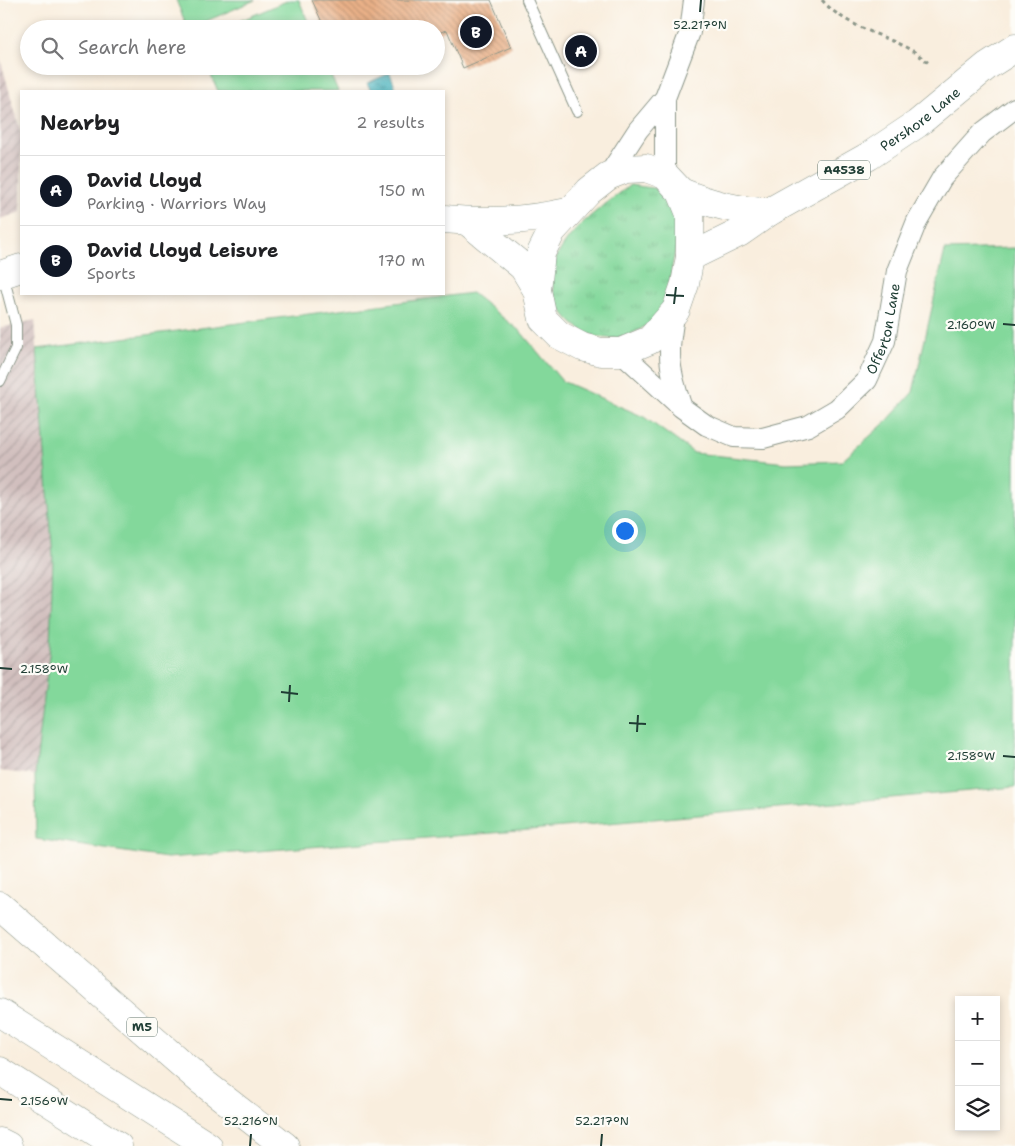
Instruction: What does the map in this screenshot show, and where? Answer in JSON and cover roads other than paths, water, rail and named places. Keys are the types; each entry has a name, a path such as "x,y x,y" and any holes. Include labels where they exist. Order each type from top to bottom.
{"main road":[{"name":"Pershore Lane","path":"690,257 739,233 769,212 869,156 917,124 987,66 1015,48"},
{"path":"673,183 690,214 690,257 685,284 676,310 650,340 621,352 601,352 582,347 559,335 543,319 537,290 541,253 552,231 568,212 608,176 626,169 646,168 673,183 708,203 740,211 769,212"},
{"path":"455,220 534,220 568,212"},
{"path":"455,220 523,267 537,290"},
{"name":"M5","path":"0,906 200,1080 285,1146"},
{"path":"0,1013 208,1146"},
{"path":"0,1071 118,1146"},
{"path":"0,1142 8,1146"}],"street":[{"path":"608,176 638,130 665,98 690,32 694,0"},
{"path":"665,98 673,183"},
{"name":"Offerton Lane","path":"621,352 681,407 706,425 734,436 763,438 808,426 837,409 866,380 885,341 897,271 917,221 942,178 982,133 1015,108"},
{"path":"676,310 668,344 672,380 681,407"}],"lane":[{"path":"527,0 577,111"},
{"path":"0,380 16,348 16,324 8,272"}],"water":[{"path":"385,75 391,75 397,90 370,90 367,83"}],"place":[{"name":"David Lloyd Leisure","path":"476,32"},
{"name":"David Lloyd","path":"581,51"}]}
